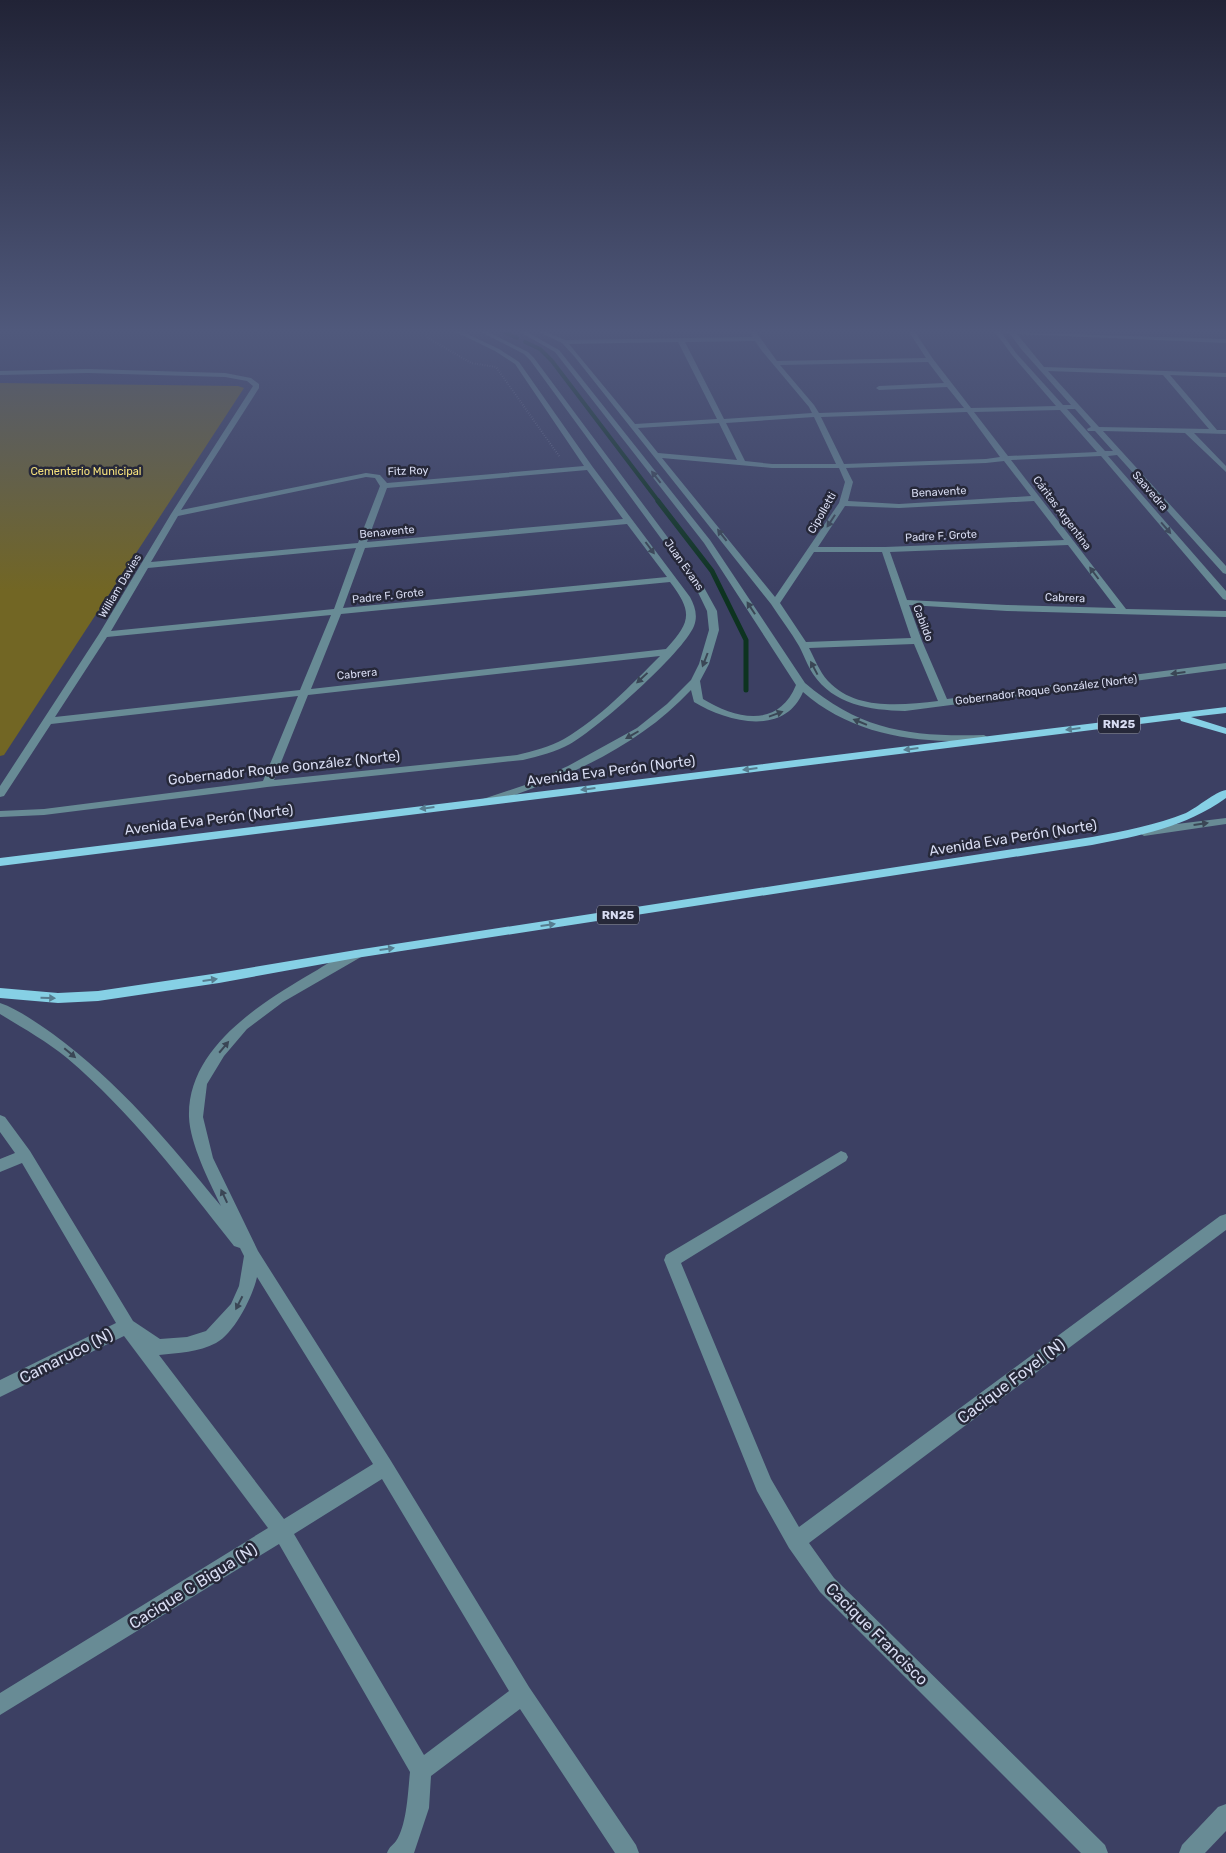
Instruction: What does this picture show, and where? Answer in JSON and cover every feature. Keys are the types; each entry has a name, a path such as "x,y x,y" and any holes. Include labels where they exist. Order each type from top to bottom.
{"main road":[{"name":"Avenida Eva Perón (Norte)","path":"4,862 1226,710"},
{"path":"1176,717 1226,730"},
{"name":"Avenida Eva Perón (Norte)","path":"0,994 58,998 98,996 219,978 356,954 1092,841 1141,832 1183,819 1210,806 1226,794"}],"street":[{"name":"William Davies","path":"0,794 104,634 175,514 236,418"},
{"name":"Juan Evans","path":"555,418 589,468 674,579 692,607 692,618 687,630 668,652 605,712 569,741"},
{"name":"Juan Evans","path":"487,801 532,786 572,768 642,730 671,706 696,681 704,664 714,630 712,611 697,582 576,418"},
{"path":"610,418 707,542 801,684 816,700 858,722 889,732 944,740 1012,737"},
{"path":"629,418 775,603 803,645 917,641"},
{"path":"635,426 749,418"},
{"name":"Cipolletti","path":"775,603 814,549 843,503 849,482 819,418"},
{"name":"Cáritas Argentina","path":"976,418 1124,612"},
{"name":"Saavedra","path":"1071,418 1226,597"},
{"name":"Saavedra","path":"1087,418 1226,570"},
{"path":"1204,418 1215,432"},
{"path":"719,420 743,464"},
{"path":"1080,429 1226,432"},
{"path":"1187,431 1226,470"},
{"path":"658,455 743,464 843,466 986,461 1006,458 1118,453"},
{"name":"Fitz Roy","path":"175,514 366,475 375,476 382,480 384,486 589,468"},
{"path":"267,784 337,612 384,486"},
{"name":"Benavente","path":"843,503 899,506 1037,498"},
{"name":"Benavente","path":"147,564 630,521"},
{"name":"Padre F. Grote","path":"814,549 885,550 1070,542"},
{"name":"Cabildo","path":"885,550 917,641 944,703"},
{"name":"Padre F. Grote","path":"104,634 674,579"},
{"name":"Cabrera","path":"902,602 1007,608 1226,614"},
{"name":"Gobernador Roque González (Norte)","path":"803,645 817,673 828,688 842,697 866,706 906,708 1226,666"},
{"name":"Cabrera","path":"48,721 668,652"},
{"path":"696,681 698,700 710,708 735,716 756,718 773,716 785,710 794,700 801,684"},
{"name":"Gobernador Roque González (Norte)","path":"0,814 44,812 267,784 517,758 544,752 569,741"},
{"name":"Avenida Eva Perón (Norte)","path":"1141,832 1226,821"},
{"path":"252,1256 206,1158 196,1117 200,1084 219,1052 242,1026 278,999 356,954"},
{"path":"0,1008 24,1020 56,1041 95,1073 155,1137 252,1256 385,1467 522,1694 628,1853"},
{"path":"0,1121 25,1155 127,1326 282,1532 421,1770 418,1808 404,1849 398,1853"},
{"path":"0,1166 25,1155"},
{"name":"Cacique Francisco","path":"842,1157 672,1260 764,1485 796,1541 827,1586 1098,1853"},
{"name":"Cacique Foyel (N)","path":"796,1541 1226,1221"},
{"name":"Camaruco (N)","path":"0,1389 127,1326 158,1347 186,1345 212,1337 236,1309 247,1286 252,1256"},
{"name":"Cacique C Bigua (N)","path":"0,1705 385,1467"},
{"path":"421,1770 522,1694"},
{"path":"1190,1853 1226,1815"}],"path":[{"path":"532,418 564,463"}],"green space":[{"name":"Cementerio Municipal","path":"0,418 224,418 4,755 0,756"}],"waterway":[{"path":"596,418 659,502"},
{"path":"658,501 712,571 746,640 746,690"}]}
